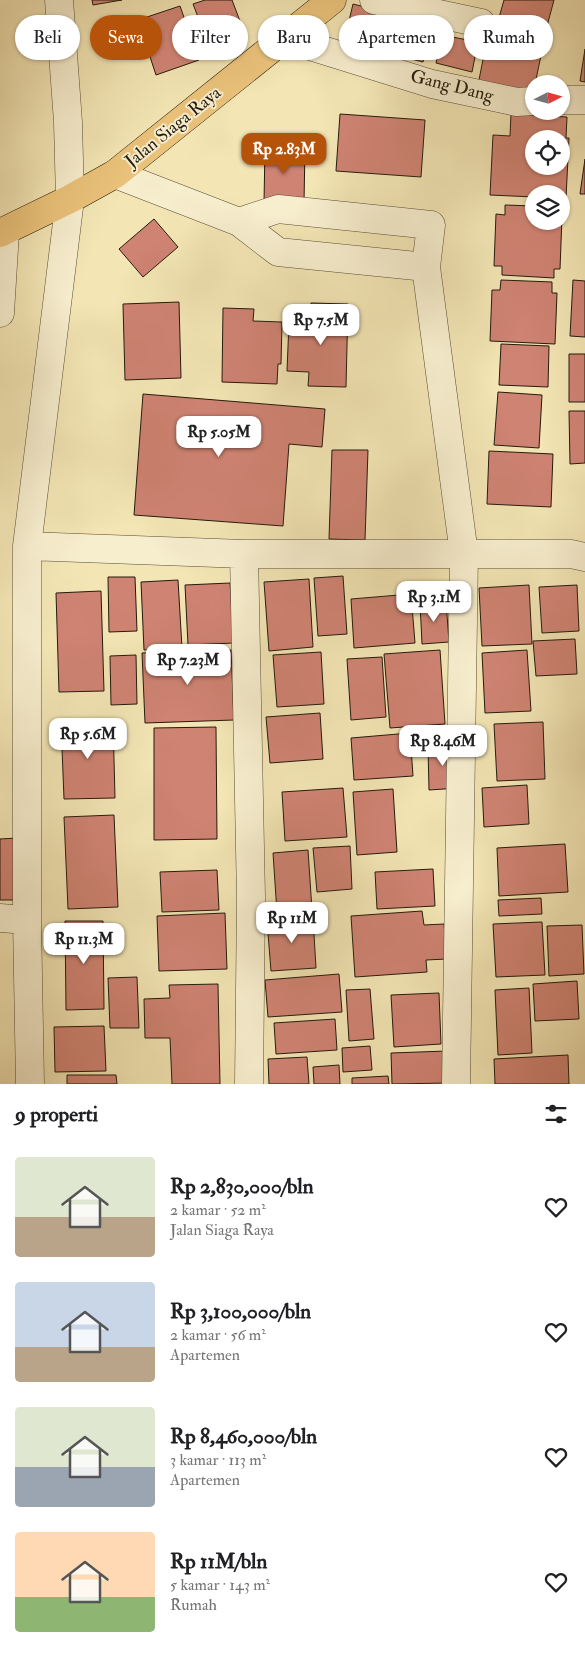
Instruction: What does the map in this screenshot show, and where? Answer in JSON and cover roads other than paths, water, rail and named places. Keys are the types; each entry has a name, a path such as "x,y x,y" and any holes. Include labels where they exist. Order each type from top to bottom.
{"main road":[{"name":"Jalan Siaga Raya","path":"313,15 332,0"},
{"name":"Jalan Siaga Raya","path":"2,232 70,199 114,174 258,59"}],"street":[{"path":"30,1084 27,920 27,546 70,199 68,122 59,0"},
{"path":"374,0 464,19"},
{"name":"Gang Dang","path":"329,52 432,84 517,102 525,102"},
{"path":"570,100 585,100"},
{"path":"114,174 239,222 278,252 426,267"},
{"path":"239,222 278,209 431,225 426,267 464,554 456,1084"},
{"path":"0,313 2,232"},
{"path":"27,546 244,554 571,554 585,557"},
{"path":"244,554 251,897 249,1084"},
{"path":"0,918 27,920"}]}
